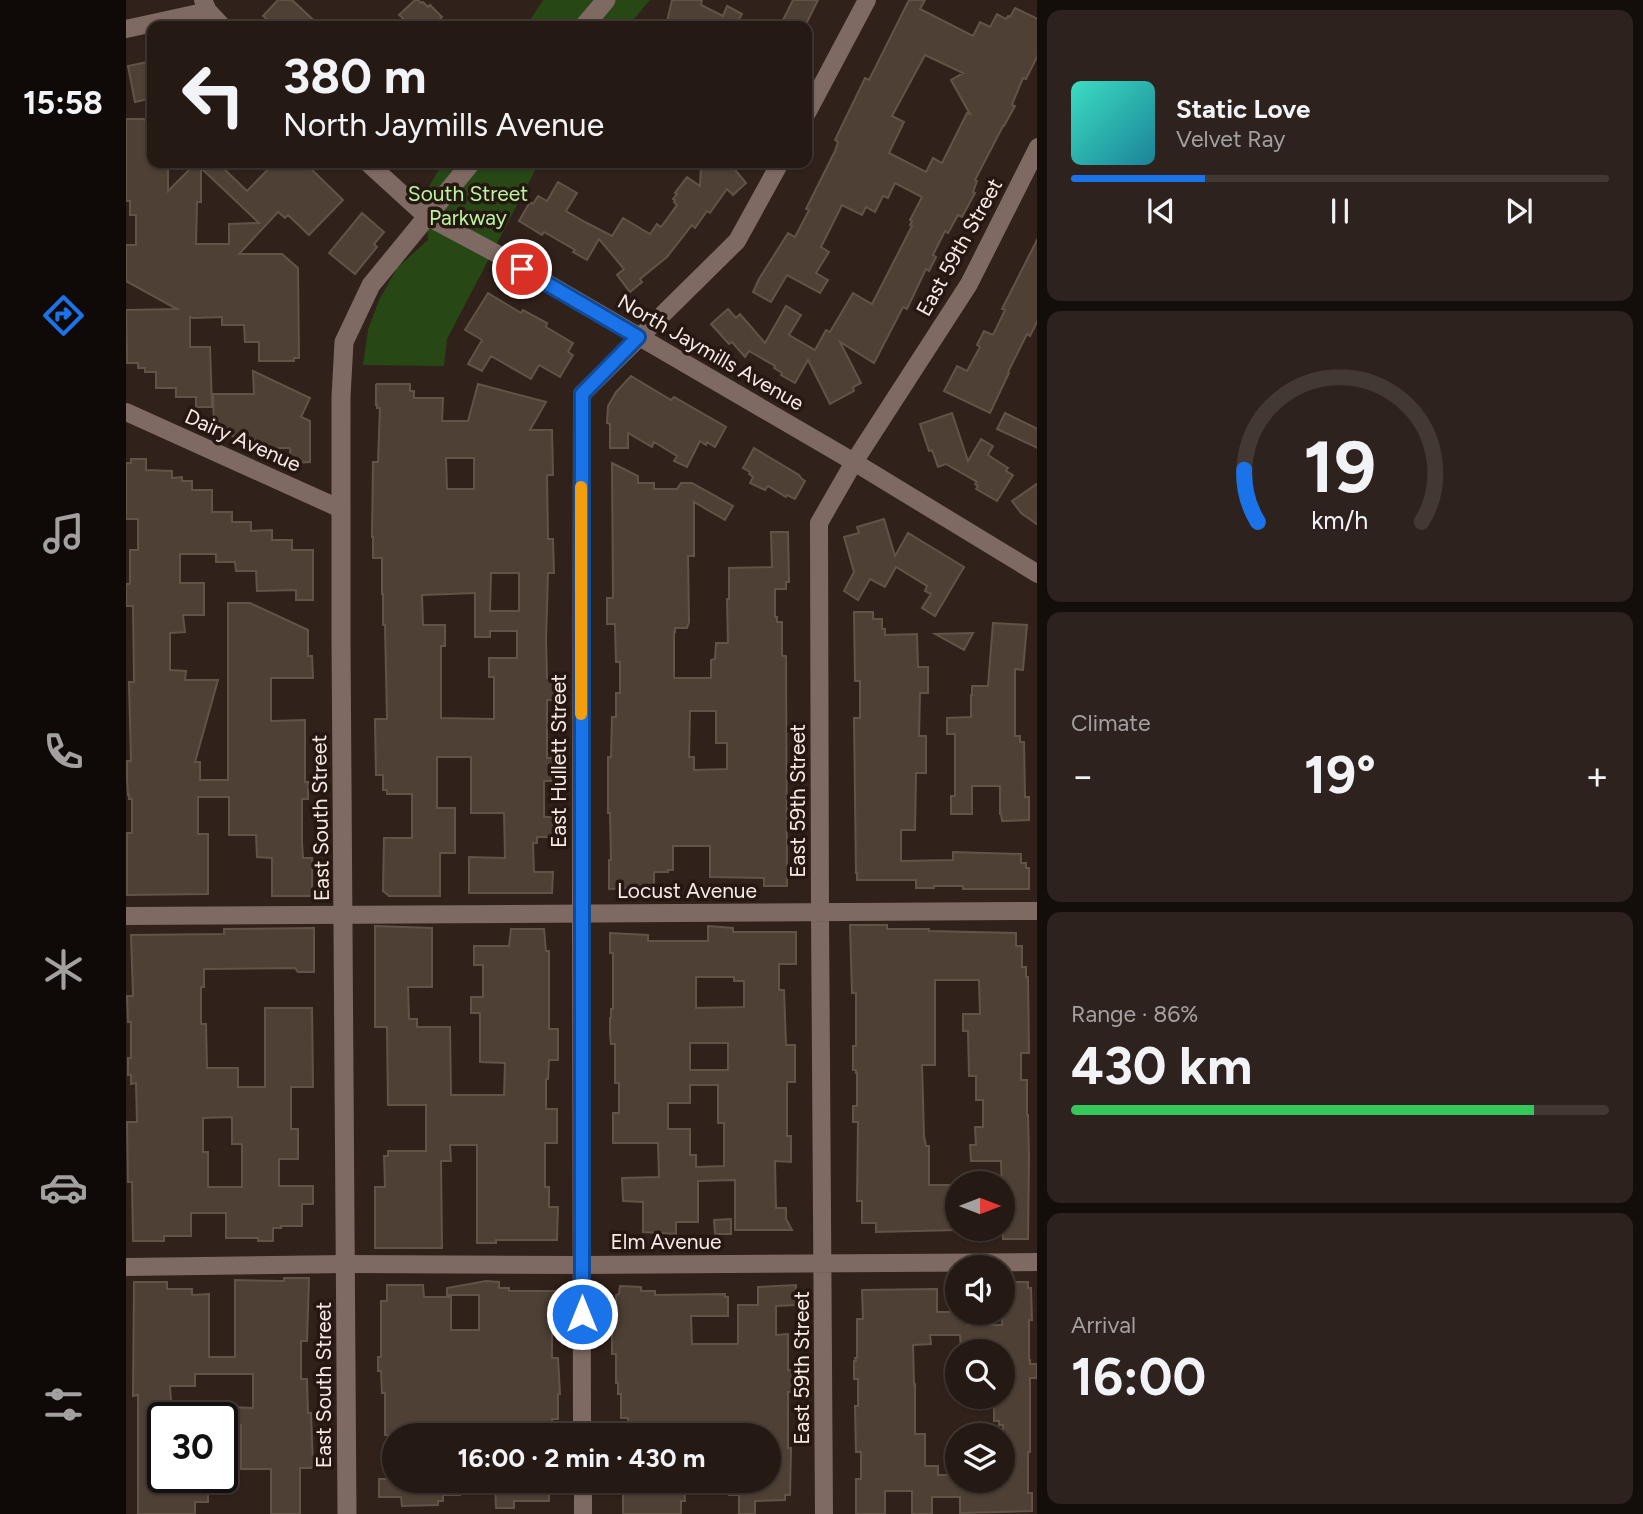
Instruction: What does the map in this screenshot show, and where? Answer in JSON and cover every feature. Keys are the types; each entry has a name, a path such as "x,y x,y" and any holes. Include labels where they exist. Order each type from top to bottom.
{"street":[{"path":"588,21 606,0"},
{"path":"812,104 867,0"},
{"path":"153,21 206,5 218,21"},
{"path":"126,29 147,23"},
{"name":"East 59th Street","path":"824,1514 819,523 854,462 969,284 1037,149"},
{"name":"North Jaymills Avenue","path":"373,168 426,216 499,255 854,462 1037,573"},
{"name":"East South Street","path":"347,1514 341,509 344,342 370,285 467,168"},
{"name":"East Hullett Street","path":"582,1423 582,394 737,241 777,168"},
{"name":"Dairy Avenue","path":"126,412 341,509"},
{"name":"Locust Avenue","path":"126,916 1037,912"},
{"name":"Elm Avenue","path":"126,1267 1037,1262"},
{"path":"583,1493 583,1514"}],"green space":[{"path":"543,0 650,0 632,21 529,21"},
{"name":"South Street Parkway","path":"440,168 536,168 447,339 444,366 363,365 368,330 379,300 397,268 428,240 425,193"}],"building":[{"path":"278,0 292,0 315,21 269,21 263,16"},
{"path":"418,0 428,7 430,5 442,17 438,21 400,21 403,18 399,15"},
{"path":"672,0 702,0 701,5 723,16 727,6 742,14 738,21 667,21"},
{"path":"793,0 818,0 808,21 782,21"},
{"path":"909,0 925,0 920,9 973,36 980,22 990,27 997,14 1006,19 1015,8 1037,19 1037,57 1026,79 1023,78 1012,105 1015,106 975,180 975,193 962,217 958,215 948,233 945,231 933,255 936,257 929,271 926,269 907,309 903,307 874,363 840,342 861,383 853,387 854,391 830,404 808,360 795,383 781,375 775,366 749,351 745,357 711,324 728,309 736,318 740,314 765,343 786,306 801,315 789,335 815,350 826,330 830,332 853,293 872,304 912,226 910,220 922,197 895,183 888,198 883,196 875,212 866,207 862,215 842,205 821,247 829,252 816,273 828,280 820,293 787,275 771,302 753,292 788,233 795,237 835,151 838,142 835,140 865,78 869,80","holes":["925,55 963,73 951,80 970,114 967,113 942,163 933,158 926,172 889,153 904,122 892,116"]},
{"path":"147,62 147,99 135,102 128,66"},
{"path":"126,119 144,119 147,122 147,168 168,168 168,191 191,168 201,168 223,168 247,191 269,168 310,168 343,200 309,235 288,215 285,218 278,212 239,254 282,254 298,268 299,358 294,358 294,361 259,361 259,342 245,342 244,325 222,325 222,317 190,317 190,347 210,347 212,407 196,407 196,397 176,397 176,388 156,388 156,372 145,372 145,368 138,368 138,363 127,363 126,310 177,309 126,281 126,245 136,245 136,215 130,215 130,201 126,201","holes":["201,168 259,223 229,224 229,244 196,244 197,202 201,202"]},
{"path":"701,168 736,168 746,183 733,195 727,189 710,213 707,211 695,228 692,225 667,257 640,279 642,282 630,292 617,275 624,269 599,239 587,260 544,232 542,235 519,221 530,202 533,204 538,196 547,201 558,182 577,193 566,211 585,222 612,236 623,218 650,234 657,224 661,227 677,205 673,199 677,194 675,193 687,177 700,186"},
{"path":"362,213 384,232 374,244 377,247 355,274 329,253"},
{"path":"1037,240 1037,322 1030,336 1027,334 990,413 944,391 957,366 967,371 980,347 977,345 984,331 993,335 1005,310 1002,309"},
{"path":"488,293 521,313 523,310 547,323 546,327 573,343 568,352 573,355 560,377 539,365 531,379 491,356 482,371 468,364 482,340 465,330"},
{"path":"253,371 310,398 301,417 310,421 310,462 291,463 290,448 257,448 214,427 213,394 254,394"},
{"path":"631,376 671,400 674,397 726,427 715,447 700,441 687,467 674,461 677,456 654,442 652,447 628,433 628,448 610,448 608,406 616,392"},
{"path":"410,384 414,398 443,398 442,421 468,421 478,384 546,402 530,430 552,430 553,475 547,475 548,539 553,539 554,573 548,573 546,640 547,678 554,678 554,700 547,700 547,758 553,758 554,781 544,781 544,817 555,817 556,837 537,837 537,843 533,843 534,872 553,872 552,893 469,893 469,857 505,858 504,813 471,813 471,757 437,757 437,808 455,808 455,853 440,853 440,896 389,896 383,891 384,838 412,838 412,794 387,794 387,790 383,790 383,775 376,775 375,719 387,719 382,558 373,558 372,537 373,462 378,462 380,408 376,405 376,385","holes":["446,458 474,458 474,489 447,489","491,573 519,573 519,611 490,611","475,593 475,637 490,637 490,631 517,631 517,658 489,658 489,677 494,677 494,719 441,718 441,646 445,646 445,625 423,625 422,595"]},
{"path":"952,413 968,461 981,439 993,446 988,455 1008,468 1006,471 1013,475 997,501 976,489 977,482 946,464 938,467 932,450 929,451 920,424"},
{"path":"1005,413 1037,429 1037,448 997,429"},
{"path":"754,448 805,481 795,499 787,495 786,497 768,486 765,490 750,483 753,477 743,468"},
{"path":"131,459 146,459 146,470 172,471 172,478 182,477 182,481 192,481 192,490 212,490 212,512 232,512 232,522 251,522 251,531 272,530 272,540 292,540 292,550 313,550 313,600 296,600 296,590 257,591 256,571 236,571 235,562 216,562 216,554 180,554 180,583 204,583 204,615 183,615 185,632 170,633 170,670 186,671 185,680 218,680 195,762 200,762 200,780 228,780 228,603 250,603 308,630 308,656 312,656 313,678 271,678 271,721 305,720 305,782 308,782 308,799 302,799 302,842 303,858 312,858 312,896 272,896 272,858 257,857 256,835 229,835 229,797 198,797 198,834 208,834 208,894 127,895 127,833 132,833 132,799 129,799 128,795 127,778 127,761 131,761 129,682 134,682 133,606 126,606 126,584 130,584 130,550 138,550 138,519 126,519 126,463 131,463"},
{"path":"612,463 638,476 638,483 654,483 654,489 677,489 681,483 692,483 733,506 725,520 694,502 694,556 688,556 689,622 687,628 675,628 674,678 711,678 711,660 715,659 716,643 728,643 729,568 772,567 771,532 788,532 789,582 786,582 786,589 775,589 775,617 777,622 782,622 782,656 786,656 787,886 764,886 764,878 710,877 710,846 673,846 673,870 654,872 654,887 609,889 611,860 608,757 611,757 612,717 616,717 616,693 620,693 620,662 616,662 615,624 607,624 607,598 613,598","holes":["690,711 716,711 716,743 727,743 727,769 694,770 694,757 689,757"]},
{"path":"1037,484 1037,524 1021,513 1012,501"},
{"path":"884,519 895,556 908,533 964,567 935,616 922,608 931,594 925,591 927,586 896,567 885,587 870,579 858,600 844,591 854,572 844,537 859,533 857,527"},
{"path":"854,612 873,612 873,619 882,619 885,635 917,634 918,667 928,667 928,693 920,693 919,736 926,736 926,773 916,773 915,830 901,830 901,861 953,860 953,852 1021,854 1021,863 1026,863 1026,868 1029,868 1029,889 963,889 963,886 916,888 916,880 857,880 854,718 860,718 860,681 855,681"},
{"path":"993,623 1027,625 1023,670 1015,669 1015,736 1020,736 1020,742 1024,742 1025,797 1029,797 1029,820 1002,821 1000,786 972,786 972,814 951,814 951,796 955,796 955,734 947,734 947,718 971,717 972,686 988,686"},
{"path":"973,633 964,650 935,634"},
{"path":"850,925 887,925 887,929 1016,933 1016,946 1022,946 1022,967 1026,967 1028,977 1029,1053 1021,1053 1021,1080 1027,1080 1028,1239 1015,1239 1015,1171 1001,1171 1001,1161 971,1161 970,1145 976,1145 975,1127 983,1127 983,1100 976,1100 976,1076 969,1076 968,1031 963,1031 963,1014 980,1014 979,980 935,980 935,1065 922,1065 924,1136 926,1146 929,1146 929,1185 945,1185 945,1230 876,1232 876,1223 862,1223 862,1201 857,1201 858,1122 853,1122 853,1106 857,1106 857,1073 853,1070 856,993 852,993"},
{"path":"375,926 432,928 432,987 408,987 409,1019 417,1019 417,1027 450,1027 451,1095 504,1095 505,1063 480,1062 480,1013 471,1013 471,997 483,997 483,965 474,965 474,946 509,946 511,929 544,929 546,951 549,951 549,1029 558,1029 558,1060 549,1060 546,1079 546,1109 557,1109 557,1143 545,1143 545,1187 549,1187 549,1207 558,1207 557,1240 496,1240 496,1243 477,1243 477,1145 450,1145 451,1161 441,1161 442,1248 375,1248 375,1187 385,1187 384,1156 388,1156 388,1151 426,1151 426,1105 388,1105 387,1027 375,1027"},
{"path":"708,926 733,928 733,932 796,932 796,964 779,964 779,990 784,990 786,1045 795,1045 795,1082 787,1082 787,1136 791,1136 791,1162 775,1161 776,1208 786,1208 786,1219 792,1230 735,1230 735,1180 698,1181 698,1222 676,1222 676,1234 643,1232 643,1202 623,1201 622,1178 659,1177 658,1143 613,1143 613,1113 619,1113 619,1083 615,1083 615,1044 611,1044 610,1034 613,953 610,953 610,933 648,935 648,941 708,941","holes":["696,977 734,977 734,981 744,981 744,1007 696,1008","690,1043 728,1043 728,1070 690,1070","690,1085 718,1085 718,1123 724,1123 724,1166 696,1167 696,1155 690,1155 690,1129 668,1129 668,1103 690,1103"]},
{"path":"314,928 314,972 298,972 295,968 204,969 204,987 201,987 201,1024 206,1024 207,1068 238,1068 238,1087 265,1087 265,1008 312,1008 313,1087 291,1087 291,1129 298,1129 298,1159 279,1159 279,1186 313,1186 313,1204 302,1204 302,1226 273,1228 273,1241 226,1238 226,1213 191,1213 191,1236 164,1236 164,1241 133,1241 127,1122 137,1122 136,1083 131,1084 131,1075 128,1075 131,1022 128,1022 127,996 133,996 131,935 224,934 224,929","holes":["232,1117 232,1144 242,1144 242,1187 208,1187 208,1152 203,1152 203,1118"]},
{"path":"731,1219 731,1234 715,1234 714,1220"},
{"path":"284,1278 309,1278 307,1341 301,1341 301,1379 307,1379 313,1466 300,1468 300,1514 271,1514 271,1469 241,1469 241,1425 238,1425 238,1407 253,1408 253,1374 195,1374 195,1386 170,1386 171,1401 147,1402 147,1493 208,1493 208,1502 195,1502 195,1514 138,1514 138,1395 133,1396 134,1282 167,1282 167,1289 192,1289 192,1295 209,1294 209,1357 235,1357 235,1280 284,1281"},
{"path":"486,1281 499,1282 499,1288 509,1288 509,1291 557,1291 557,1314 552,1314 552,1358 558,1358 558,1419 552,1419 552,1423 385,1423 385,1393 382,1393 378,1357 381,1357 381,1301 387,1301 387,1285 423,1285 424,1297 451,1297 451,1330 479,1330 479,1295 447,1295 447,1288"},
{"path":"1015,1282 1028,1282 1028,1288 1031,1288 1032,1320 1029,1320 1029,1360 1030,1364 1037,1364 1037,1378 1030,1378 1028,1493 1032,1493 1032,1511 960,1513 960,1497 932,1497 932,1514 912,1514 912,1491 885,1491 885,1514 856,1514 856,1479 861,1479 861,1452 856,1452 855,1406 858,1406 858,1379 854,1379 854,1361 857,1358 857,1319 863,1319 862,1290 937,1289 937,1312 945,1312 945,1325 1015,1325","holes":["930,1335 960,1335 960,1339 1015,1339 1015,1409 994,1409 994,1421 1015,1423 1015,1493 945,1493 945,1475 938,1475 938,1466 925,1466 925,1434 915,1434 913,1345 931,1344"]},
{"path":"796,1285 796,1305 776,1306 776,1335 788,1334 788,1370 796,1371 796,1392 788,1392 790,1495 785,1495 785,1500 755,1501 755,1514 739,1514 739,1495 729,1493 781,1493 781,1423 628,1423 628,1418 621,1418 621,1394 618,1394 616,1383 616,1354 612,1354 612,1328 616,1328 616,1295 619,1294 620,1286 641,1287 641,1291 655,1291 655,1295 725,1294 725,1297 728,1297 728,1316 691,1316 692,1344 738,1344 738,1305 758,1305 758,1287"},
{"path":"379,1479 382,1479 382,1493 460,1493 443,1495 443,1501 438,1501 438,1505 402,1506 401,1497 379,1497"},
{"path":"495,1493 549,1493 549,1501 514,1501 514,1508 496,1508"},
{"path":"623,1493 684,1493 681,1514 623,1514"}],"slow traffic":[{"path":"581,487 581,714"}],"route":[{"path":"522,269 638,337 582,394 582,1314"}]}
